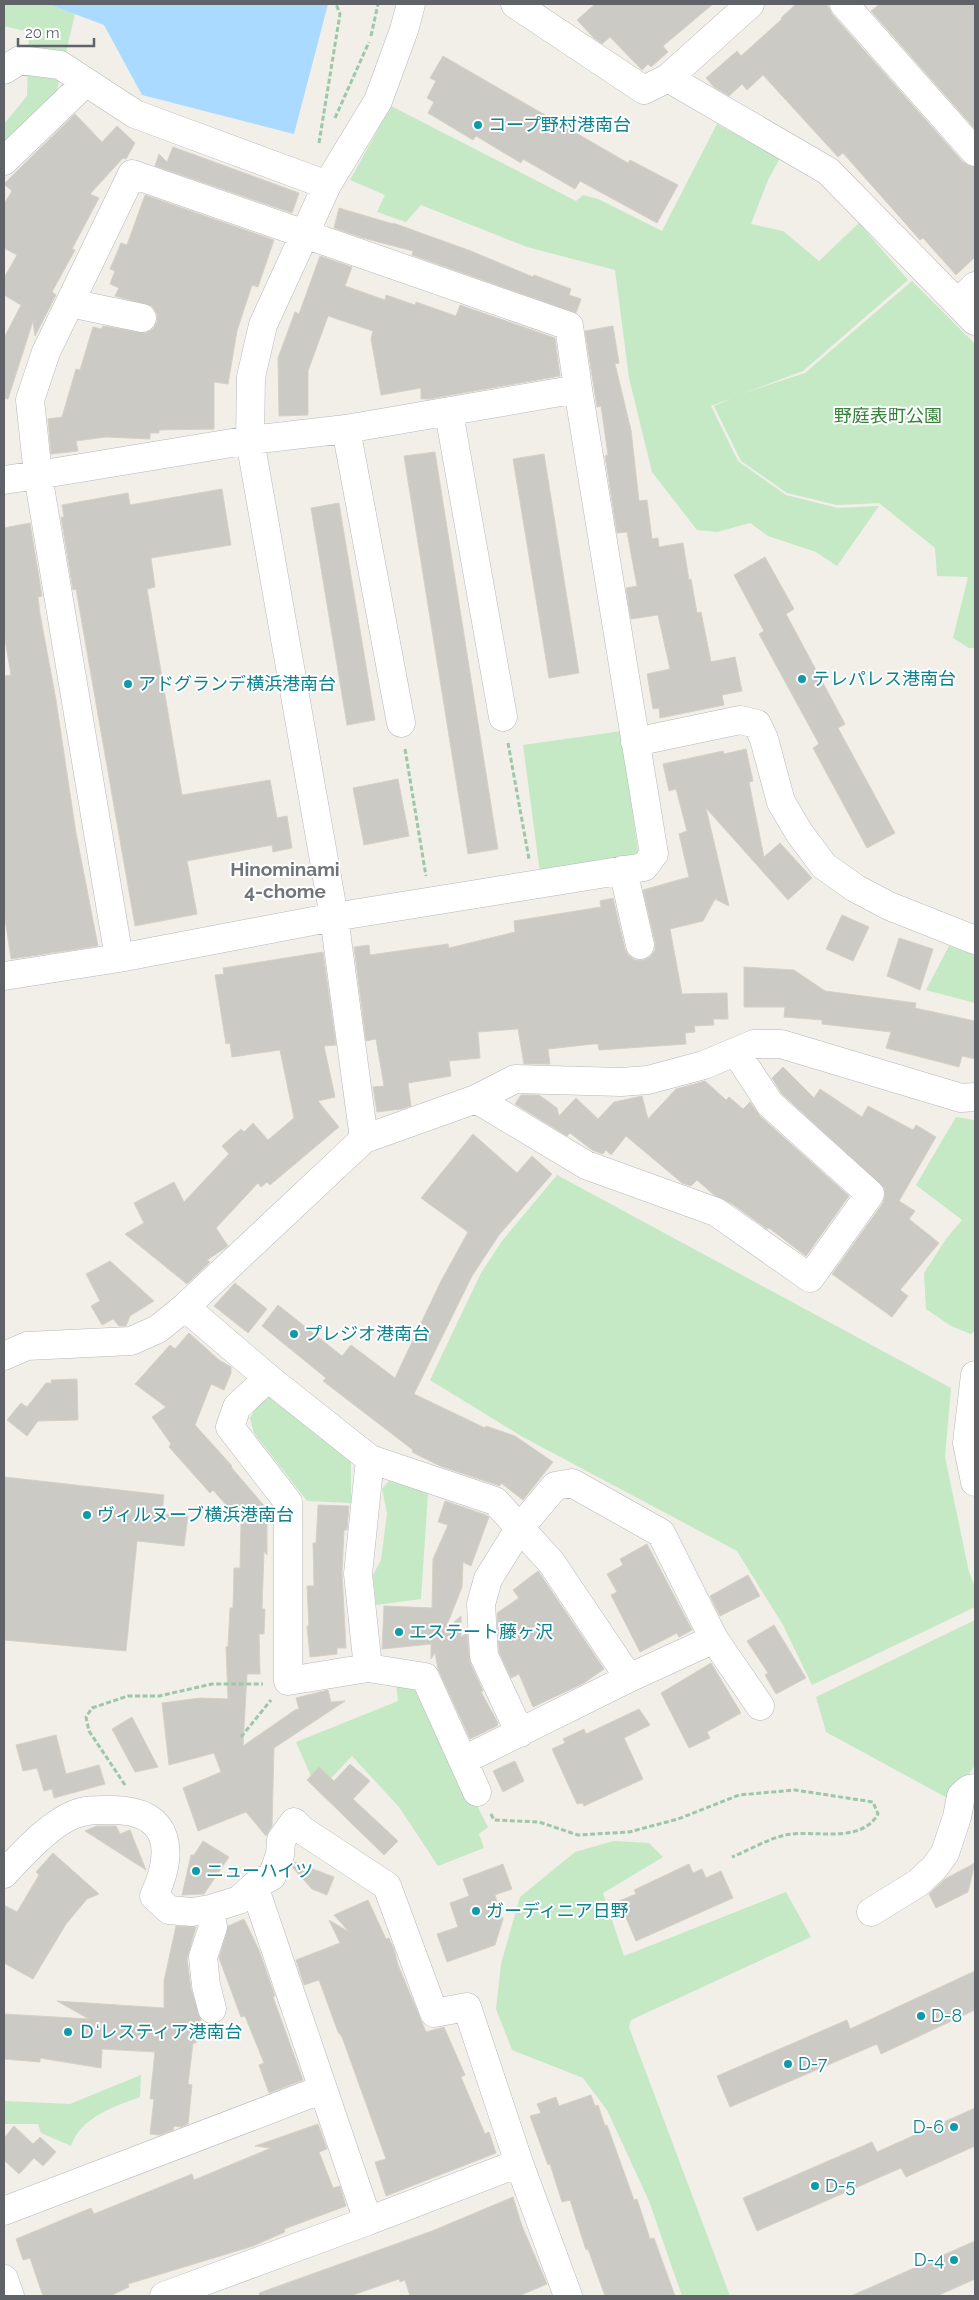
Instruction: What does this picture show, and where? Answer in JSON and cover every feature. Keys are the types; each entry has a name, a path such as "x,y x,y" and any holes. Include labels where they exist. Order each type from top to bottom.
{"street":[{"path":"364,1139 334,917 250,440 251,377 262,325 303,235 315,180 378,101 412,4"},
{"path":"515,4 547,11 644,90 668,78 750,4"},
{"path":"844,4 975,152"},
{"path":"4,70 20,60 60,65 135,114 315,180"},
{"path":"668,78 828,171 970,303"},
{"path":"4,161 85,83"},
{"path":"4,976 119,958 334,917 644,867 654,854 569,326 132,174 46,352 30,400 38,475 119,958"},
{"path":"70,304 142,318"},
{"path":"4,480 250,440 346,429 449,413 578,389"},
{"path":"449,413 503,717"},
{"path":"346,429 401,723"},
{"path":"635,742 740,720 757,724 764,739 781,802 800,834 824,866 855,888 889,906 975,940"},
{"path":"623,870 640,945"},
{"path":"4,1356 27,1346 131,1341 158,1329 185,1307 364,1139 476,1099 515,1078 621,1082 648,1080 704,1065 754,1044 781,1044 961,1098 975,1098"},
{"path":"476,1099 586,1165 716,1212 810,1278 870,1194 770,1104 736,1052"},
{"path":"185,1307 268,1378 370,1459 494,1501 551,1562 630,1678"},
{"path":"975,1375 967,1443 975,1482"},
{"path":"268,1378 237,1407 230,1427 288,1502 288,1680 368,1668 425,1677 477,1792"},
{"path":"368,1668 358,1574 370,1459"},
{"path":"520,1732 484,1656 481,1631 481,1604 488,1579 519,1529 555,1486 572,1483 661,1533 714,1640 760,1706"},
{"path":"464,1760 630,1678 714,1640"},
{"path":"871,1912 918,1883 934,1868 946,1852 957,1817 961,1796 969,1789 975,1788"},
{"path":"4,1874 46,1832 72,1815 94,1810 138,1812 147,1816 160,1829 167,1857 163,1877 154,1896 169,1910 192,1912 210,1909 238,1900 254,1886 272,1876 280,1854 281,1840 294,1822 302,1830 387,1886 434,2013 467,2007 519,2163 568,2296"},
{"path":"254,1886 368,2221"},
{"path":"210,1909 213,1927 203,1957 206,1985 212,2009"},
{"path":"4,2211 323,2089"},
{"path":"164,2296 519,2163"},
{"path":"4,2279 10,2296"}],"path":[{"path":"315,180 340,14 336,4"},
{"path":"334,121 336,112 369,42 378,13 378,4"},
{"path":"503,717 534,885"},
{"path":"401,723 431,901"},
{"path":"240,1737 288,1680"},
{"path":"123,1780 89,1732 86,1717 92,1708 128,1696 160,1696 212,1684 269,1684 288,1680"},
{"path":"477,1792 494,1820 539,1822 578,1835 630,1832 678,1819 739,1795 794,1790 873,1802 878,1814 873,1823 857,1832 785,1835 732,1857"}],"green space":[{"path":"4,4 48,4 75,14 56,94 4,145 4,124 27,96 29,32 4,26"},
{"name":"野庭表町公園","path":"391,106 576,201 583,195 598,199 662,231 717,124 780,158 768,180 751,224 783,231 819,261 859,223 908,280 803,371 744,393 805,373 912,281 975,344 975,648 969,648 953,638 968,577 937,576 935,548 879,503 837,505 787,493 741,461 714,406 732,398 711,406 738,461 786,495 838,508 879,506 837,566 816,552 768,536 750,523 717,532 697,530 652,472 629,378 615,270 527,247 421,205 406,222 377,212 385,195 350,180"},
{"path":"622,731 638,852 630,860 540,873 523,745"},
{"path":"949,946 975,955 975,1003 926,990"},
{"path":"956,1117 974,1120 975,1331 971,1334 951,1326 926,1309 924,1273 946,1239 962,1220 916,1185"},
{"path":"557,1175 951,1388 945,1457 969,1572 975,1587 975,1607 812,1685 783,1625 737,1551 521,1436 430,1380 481,1273 502,1241"},
{"path":"264,1393 318,1432 351,1460 351,1503 307,1501 254,1433 250,1418"},
{"path":"389,1481 428,1493 421,1599 376,1605 373,1575 381,1560 387,1513 382,1489"},
{"path":"975,1620 975,1765 951,1800 826,1732 816,1697"},
{"path":"396,1684 415,1686 488,1827 479,1834 484,1848 438,1866 399,1807 352,1756 318,1792 296,1742 398,1701"},
{"path":"614,1841 649,1843 663,1857 603,1893 624,1956 786,1892 811,1937 631,2020 629,2027 730,2296 682,2296 649,2201 607,2110 583,2078 512,2050 496,2009 501,1964 520,1897 575,1852"},
{"path":"141,2075 140,2097 109,2109 90,2120 76,2136 71,2146 41,2133 38,2124 4,2124 4,2101 70,2104"}],"water":[{"path":"48,4 328,4 294,134 142,95 104,25"}],"building":[{"path":"595,4 713,4 663,46 668,52 651,67 648,64 642,70 610,37 602,44 577,20"},
{"path":"796,4 827,4 832,14 963,162 975,167 975,257 956,275 923,238 920,240 843,153 838,157 763,75 747,90 742,84 729,96 714,87 706,78 737,51 741,56"},
{"path":"880,4 975,4 975,129 871,11"},
{"name":"コープ野村港南台","path":"443,56 628,163 630,160 678,185 657,223 580,181 575,189 523,159 521,163 476,136 473,140 428,113 434,102 427,98 436,81 430,78"},
{"path":"75,114 102,142 117,126 135,143 126,159 123,158 90,194 99,198 72,249 75,250 52,292 56,295 35,336 33,321 8,399 4,398 4,338 21,305 4,295 4,278 17,255 4,248 4,204 12,191 4,184"},
{"path":"173,147 299,193 292,213 155,166 159,154 167,162"},
{"path":"145,195 274,240 258,287 252,285 237,331 228,384 214,382 214,429 159,430 159,433 150,433 150,439 106,437 76,441 78,451 51,454 48,419 62,417 76,369 80,370 93,327 101,329 103,326 146,333 153,329 157,322 157,314 152,306 115,296 119,288 110,284 115,271 110,269 121,243 127,245"},
{"path":"339,208 393,223 471,251 533,277 534,275 571,289 569,295 581,299 576,313 412,255 413,251 334,228"},
{"path":"320,256 352,267 345,286 385,300 386,295 415,305 416,302 456,316 460,305 555,338 560,376 429,399 421,399 421,388 381,395 371,339 373,331 328,316 308,371 308,415 279,416 278,358 295,312 299,314"},
{"path":"613,326 619,363 615,364 631,430 639,501 647,500 652,539 658,538 659,547 683,543 689,580 691,579 697,613 701,612 711,662 735,657 742,691 722,695 724,705 660,718 659,708 653,709 647,674 670,669 658,615 631,619 626,588 637,586 627,532 617,533 605,456 608,455 601,406 597,407 585,331"},
{"path":"435,452 498,849 468,854 404,456"},
{"path":"544,454 579,673 549,678 513,459"},
{"name":"アドグランデ横浜港南台","path":"222,489 231,545 151,558 155,587 147,589 182,795 270,780 277,818 287,816 292,848 273,852 272,845 187,861 197,914 135,926 76,589 73,590 61,517 64,517 62,505 128,493 130,505"},
{"path":"339,503 375,720 347,725 311,508"},
{"path":"30,523 42,596 38,597 40,614 56,700 76,833 98,946 11,959 4,912 4,676 11,675 4,634 4,528"},
{"name":"テレパレス港南台","path":"765,557 794,609 786,614 845,724 838,728 895,833 867,848 813,748 819,744 759,634 764,631 734,575"},
{"path":"746,749 753,781 749,782 764,857 780,843 812,878 788,900 706,808 729,906 715,899 703,921 670,929 682,994 727,993 728,1019 713,1019 714,1025 694,1026 695,1032 685,1033 686,1044 599,1050 598,1044 593,1044 548,1049 550,1064 524,1064 518,1029 478,1032 480,1058 449,1061 451,1076 408,1083 411,1106 377,1112 373,1087 384,1086 376,1039 366,1041 354,947 369,945 370,955 448,944 449,948 515,932 514,921 601,907 600,901 613,898 628,955 635,960 644,960 650,957 655,950 655,942 643,890 689,877 679,834 687,831 676,789 669,791 663,764 723,751 724,754"},
{"path":"398,779 409,836 364,845 353,788"},
{"path":"842,915 869,927 853,961 826,949"},
{"path":"899,938 933,949 920,990 887,976"},
{"path":"323,952 336,1045 324,1046 335,1097 318,1101 339,1127 270,1185 267,1182 261,1187 258,1183 216,1228 228,1246 207,1260 210,1262 187,1284 125,1234 144,1223 134,1203 174,1182 184,1202 229,1154 222,1146 241,1129 244,1132 253,1123 268,1140 294,1118 280,1050 232,1057 230,1043 226,1044 215,975 224,974 223,968"},
{"path":"744,967 794,970 825,991 916,1003 915,1008 975,1021 975,1059 962,1056 959,1067 886,1048 891,1032 822,1024 822,1020 784,1017 785,1007 744,1007"},
{"path":"783,1067 814,1098 820,1089 862,1117 868,1106 913,1130 916,1125 936,1137 899,1201 915,1211 909,1219 939,1243 900,1290 908,1296 892,1317 832,1274 883,1203 885,1196 884,1188 782,1094 772,1078"},
{"path":"705,1081 726,1100 729,1097 743,1109 750,1102 760,1116 849,1196 806,1256 769,1228 767,1229 732,1204 714,1195 697,1180 691,1186 682,1183 626,1136 611,1155 606,1150 603,1154 592,1150 570,1133 567,1136 515,1104 521,1095 539,1095 557,1108 559,1116 576,1098 598,1119 614,1102 642,1096 648,1119 676,1089"},
{"path":"473,1134 517,1173 532,1156 552,1174 499,1235 472,1276 414,1394 485,1428 486,1426 515,1436 553,1462 523,1500 501,1483 500,1486 440,1466 412,1452 413,1450 323,1381 326,1378 262,1326 278,1305 342,1356 351,1345 395,1378 441,1281 468,1232 421,1198"},
{"path":"110,1261 154,1301 130,1316 126,1326 119,1326 113,1319 102,1325 91,1306 100,1301 86,1274"},
{"path":"235,1283 267,1309 248,1333 214,1306"},
{"path":"189,1333 219,1360 231,1367 231,1373 224,1390 211,1384 195,1425 267,1509 267,1555 264,1551 262,1609 265,1609 264,1634 259,1634 260,1674 247,1674 243,1746 299,1709 296,1698 328,1690 331,1702 345,1701 274,1748 272,1826 266,1836 246,1812 198,1831 183,1788 221,1772 214,1753 169,1765 162,1703 200,1698 228,1699 226,1647 228,1646 230,1608 233,1608 234,1568 240,1568 241,1522 213,1490 210,1493 169,1447 171,1444 152,1417 166,1407 135,1384 170,1345 175,1349"},
{"path":"77,1379 78,1420 38,1421 27,1436 7,1420 21,1403 27,1407 46,1383 52,1383 51,1380"},
{"path":"4,1477 164,1495 162,1514 188,1516 184,1546 137,1541 126,1651 4,1640"},
{"path":"445,1501 489,1517 471,1566 463,1562 462,1587 445,1630 461,1616 461,1637 467,1633 470,1662 483,1691 481,1692 498,1723 497,1726 470,1739 438,1669 435,1653 431,1659 431,1644 382,1649 384,1606 432,1608 433,1559 448,1525 438,1522"},
{"path":"318,1505 349,1506 347,1530 344,1530 342,1573 346,1648 337,1648 337,1654 310,1657 307,1626 309,1626 307,1586 314,1586 313,1543 316,1543"},
{"path":"647,1544 692,1630 679,1637 677,1633 640,1652 611,1595 617,1592 607,1574 623,1565 620,1559"},
{"path":"538,1571 604,1669 584,1683 533,1707 519,1674 511,1678 499,1652 497,1613 519,1598 513,1590"},
{"path":"748,1575 760,1596 720,1616 710,1596"},
{"path":"774,1625 806,1678 776,1694 765,1675 768,1673 747,1641"},
{"path":"711,1663 741,1713 707,1732 710,1738 689,1748 661,1693"},
{"path":"639,1709 650,1725 624,1738 643,1779 584,1806 583,1803 577,1804 552,1749 565,1743 563,1739 584,1729 586,1734"},
{"path":"132,1717 158,1767 135,1772 112,1729"},
{"path":"56,1735 66,1774 99,1765 105,1784 54,1798 52,1789 44,1791 37,1768 23,1771 16,1745"},
{"path":"515,1761 524,1781 503,1792 493,1771"},
{"path":"350,1764 370,1781 353,1799 398,1841 384,1855 307,1780 319,1767 334,1781"},
{"path":"97,1826 116,1826 120,1834 130,1830 146,1870 85,1831"},
{"name":"ニューハイツ","path":"203,1841 229,1857 204,1894 182,1895 191,1855 194,1855"},
{"path":"53,1853 99,1894 87,1899 66,1924 33,1979 4,1963 4,1905 17,1912 39,1875 36,1872"},
{"path":"294,1862 334,1877 327,1895 312,1889 292,1867"},
{"path":"975,1863 968,1892 936,1908 929,1894 945,1879"},
{"name":"ガーディニア日野","path":"503,1864 512,1889 495,1895 503,1919 495,1945 447,1962 437,1934 458,1927 450,1903 469,1896 463,1879"},
{"path":"689,1864 693,1873 702,1869 706,1878 721,1871 733,1898 636,1941 619,1901 636,1894 634,1890"},
{"path":"368,1900 386,1939 389,1938 394,1949 398,1965 426,2032 444,2027 465,2075 461,2077 485,2134 489,2132 496,2153 386,2196 375,2162 386,2159 342,2037 338,2032 319,1980 304,1985 296,1960 340,1943 329,1920 349,1932 334,1915"},
{"path":"244,1919 259,1950 275,1996 273,1997 303,2080 269,2093 259,2065 264,2063 245,2016 241,2017 219,1958 228,1926"},
{"path":"176,1926 196,1927 187,1959 191,1989 201,2020 196,2043 193,2043 188,2084 192,2085 188,2124 181,2127 174,2126 173,2130 160,2135 150,2134 154,2099 150,2099 155,2052 102,2049 101,2068 40,2058 40,2062 4,2059 4,2014 89,2019 57,2001 164,2008 164,1981"},
{"path":"975,1971 975,2010 881,2054 877,2044 730,2107 717,2076 847,2020 850,2029"},
{"path":"591,2095 595,2106 598,2105 605,2126 607,2125 634,2200 637,2199 650,2239 654,2238 675,2296 605,2296 588,2249 586,2250 570,2200 562,2202 550,2164 548,2165 530,2116 541,2113 537,2104 556,2097 559,2106"},
{"name":"D-5","path":"975,2108 975,2146 906,2177 901,2168 757,2231 743,2198 872,2142 877,2152"},
{"path":"318,2124 327,2149 319,2152 333,2188 340,2186 346,2206 284,2229 285,2232 253,2246 128,2284 129,2287 110,2296 43,2296 30,2258 23,2260 16,2239 91,2208 94,2214 192,2174 194,2180 271,2148 255,2146"},
{"path":"14,2126 33,2144 40,2137 56,2152 43,2166 34,2158 19,2174 4,2160 4,2138"},
{"path":"513,2197 522,2226 547,2284 519,2296 410,2296 405,2280 400,2282 399,2279 350,2296 260,2296 259,2293 432,2231"},
{"name":"D-4","path":"975,2241 975,2279 937,2296 851,2296"}],"place":[{"name":"コープ野村港南台","path":"478,125"},
{"name":"テレパレス港南台","path":"802,679"},
{"name":"アドグランデ横浜港南台","path":"128,684"},
{"name":"プレジオ港南台","path":"294,1334"},
{"name":"ヴィルヌーブ横浜港南台","path":"87,1515"},
{"name":"エステート藤ヶ沢","path":"399,1632"},
{"name":"ニューハイツ","path":"196,1871"},
{"name":"ガーディニア日野","path":"476,1911"},
{"name":"D-8","path":"921,2016"},
{"name":"Ｄ‘レスティア港南台","path":"68,2032"},
{"name":"D-7","path":"788,2064"},
{"name":"D-6","path":"954,2127"},
{"name":"D-5","path":"815,2186"},
{"name":"D-4","path":"954,2260"}],"district":[{"name":"Hinominami 4-chome","path":"285,880"}]}
